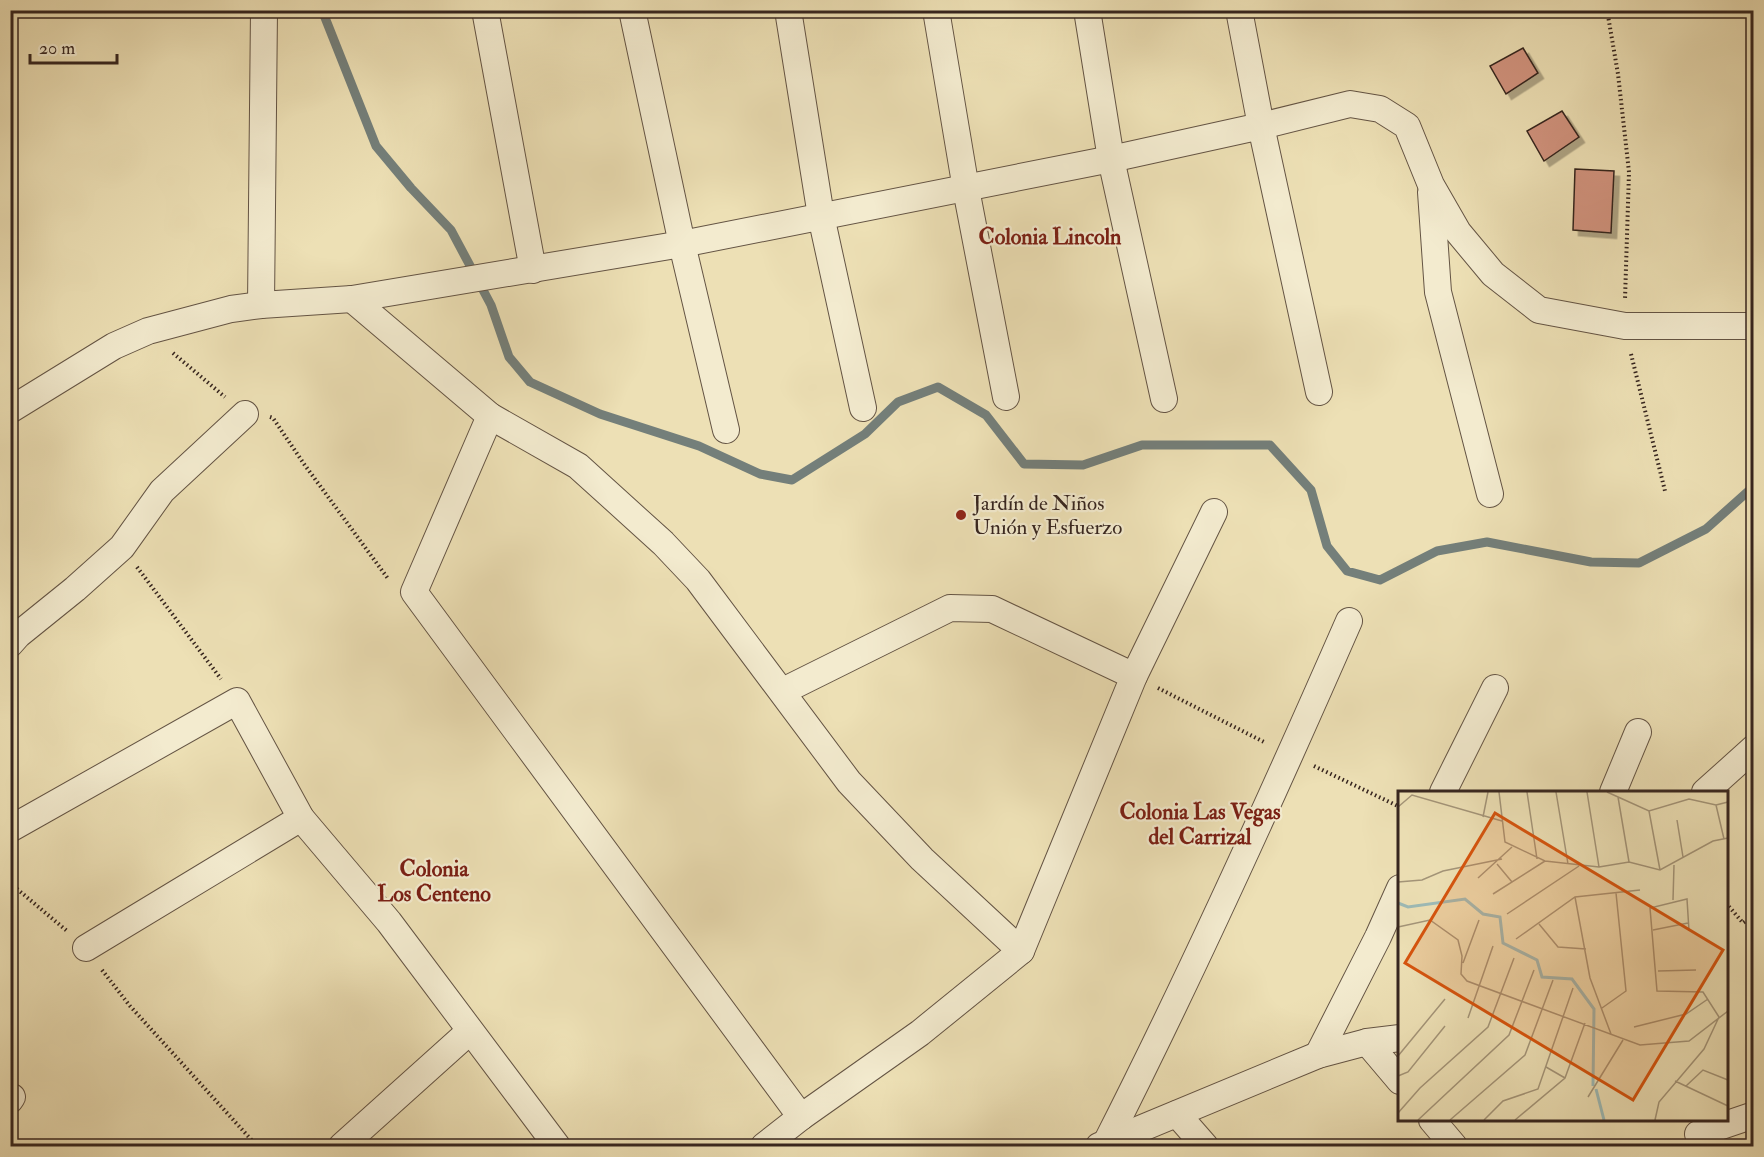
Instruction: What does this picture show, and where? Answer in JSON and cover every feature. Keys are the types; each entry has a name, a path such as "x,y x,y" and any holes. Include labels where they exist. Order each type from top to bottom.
{"street":[{"path":"261,305 264,10"},
{"path":"485,10 522,271"},
{"path":"632,10 682,244 726,430"},
{"path":"788,10 821,216 863,408"},
{"path":"936,10 966,189 1005,397"},
{"path":"1087,10 1111,159 1164,399"},
{"path":"1239,10 1261,126 1319,392"},
{"path":"10,410 114,346 148,331 231,309 352,300 682,244 1111,159 1350,104 1380,109 1407,126 1431,186 1458,232 1493,274 1539,310 1625,326 1754,326"},
{"path":"1431,186 1438,292 1490,494"},
{"path":"352,300 490,416 579,466 663,543 699,580 849,782 922,859 1021,951"},
{"path":"10,644 122,547 162,491 245,414"},
{"path":"490,416 414,592 801,1117"},
{"path":"764,1146 920,1033 1021,951 1134,676 1214,512"},
{"path":"783,691 950,608 992,609 1134,676"},
{"path":"1102,1145 1146,1065 1286,766 1349,621"},
{"path":"1444,791 1495,688"},
{"path":"10,829 237,701 301,818 389,922 557,1146"},
{"path":"1613,791 1638,732"},
{"path":"1706,791 1754,748"},
{"path":"86,948 301,818"},
{"path":"1318,1055 1398,892"},
{"path":"342,1146 470,1031"},
{"path":"1102,1145 1318,1055 1367,1042 1398,1038"},
{"path":"1367,1042 1398,1079"},
{"path":"1177,1114 1204,1146"},
{"path":"1697,1133 1754,1115"},
{"path":"1434,1121 1454,1146"}],"path":[{"path":"1607,10 1618,74 1629,172 1625,326 1665,491"},
{"path":"148,331 245,414 273,418 304,464 390,580 414,592"},
{"path":"122,547 237,701"},
{"path":"10,883 86,948 130,1006 257,1146"},
{"path":"1728,905 1743,923 1754,915"}],"building":[{"path":"1523,48 1538,73 1506,94 1490,66"},
{"path":"1562,111 1579,137 1544,161 1527,131"},
{"path":"1575,169 1614,171 1611,233 1573,230"}],"waterway":[{"path":"322,10 376,146 411,188 451,230 491,305 509,357 530,382 600,414 699,446 760,474 792,480 865,434 898,402 938,387 986,415 1024,464 1083,465 1142,445 1270,445 1311,490 1327,546 1347,571 1380,580 1437,551 1487,542 1591,562 1639,563 1706,529 1754,486"}],"place":[{"name":"Jardín de Niños Unión y Esfuerzo","path":"961,515"}],"district":[{"name":"Colonia Lincoln","path":"1050,237"},
{"name":"Colonia Las Vegas del Carrizal","path":"1200,824"},
{"name":"Colonia Los Centeno","path":"434,882"}]}
